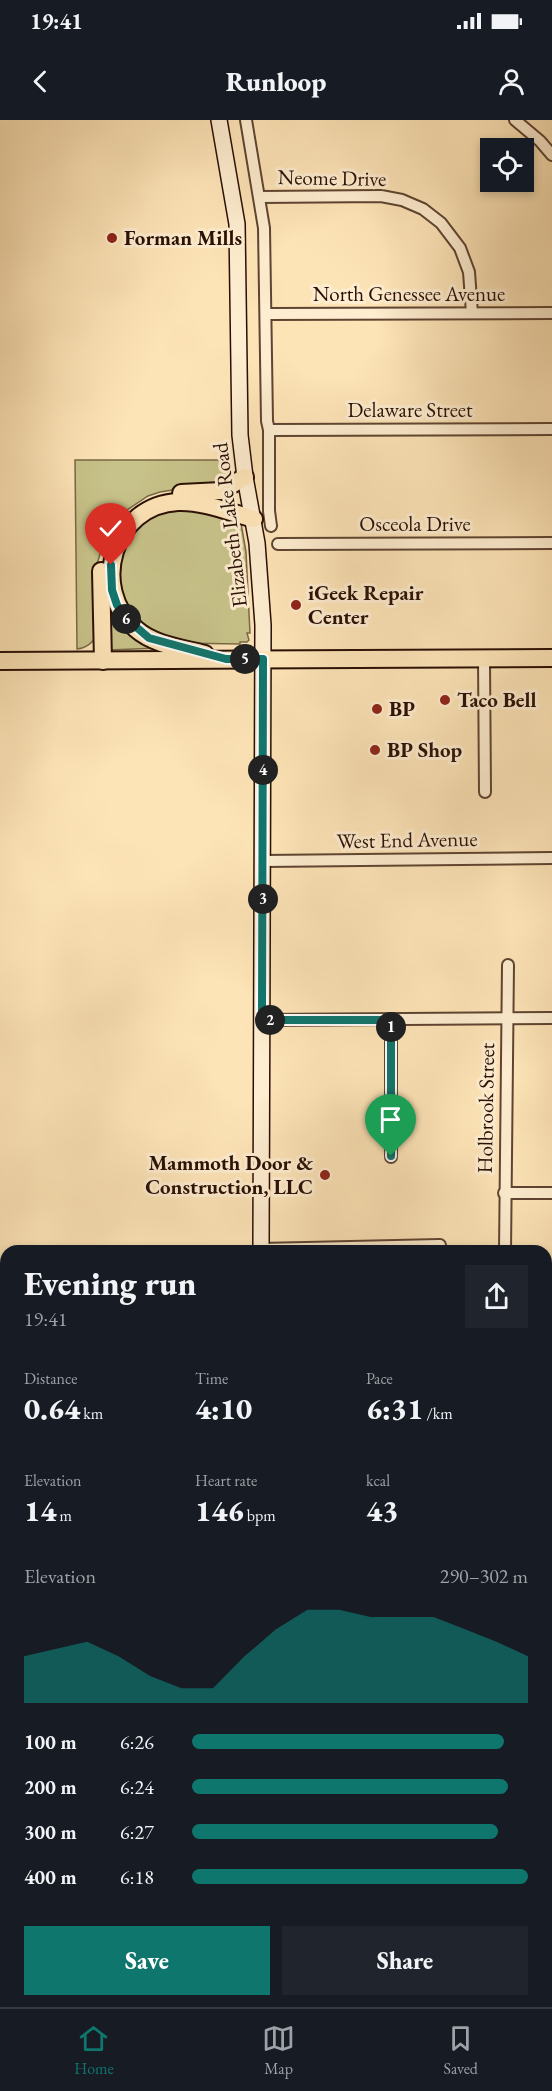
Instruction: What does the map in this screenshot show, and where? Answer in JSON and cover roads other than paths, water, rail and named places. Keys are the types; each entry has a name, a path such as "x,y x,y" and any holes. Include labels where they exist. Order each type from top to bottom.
{"main road":[{"name":"Elizabeth Lake Road","path":"219,120 234,200 238,236 240,427 244,477 254,519 260,573 263,659 261,1245"},
{"path":"103,661 101,568 105,548 117,525 133,509 153,498 175,493 217,492 225,490 244,477"},
{"path":"226,659 157,641 137,630 124,615 115,597 111,580 112,558 127,528 142,514 163,504 193,502 254,519"},
{"path":"0,661 552,658"}],"street":[{"name":"Elizabeth Lake Road","path":"246,120 260,196 265,240 271,526"},
{"path":"515,120 535,136 552,155"},
{"name":"Neome Drive","path":"260,196 381,196 402,200 423,209 441,223 460,248 469,272 472,313"},
{"name":"North Genessee Avenue","path":"266,314 552,313"},
{"name":"Delaware Street","path":"269,430 552,429"},
{"name":"Osceola Drive","path":"279,544 552,543"},
{"path":"483,659 485,792"},
{"name":"West End Avenue","path":"263,861 552,858"},
{"name":"Holbrook Street","path":"505,1245 508,965"},
{"path":"262,1020 552,1018"},
{"path":"391,1020 391,1156"},
{"path":"504,1193 552,1193"}],"place":[{"name":"Forman Mills","path":"112,238"},
{"name":"iGeek Repair Center","path":"296,605"},
{"name":"Taco Bell","path":"445,700"},
{"name":"BP","path":"377,709"},
{"name":"BP Shop","path":"375,750"},
{"name":"Mammoth Door & Construction, LLC","path":"325,1175"}]}
